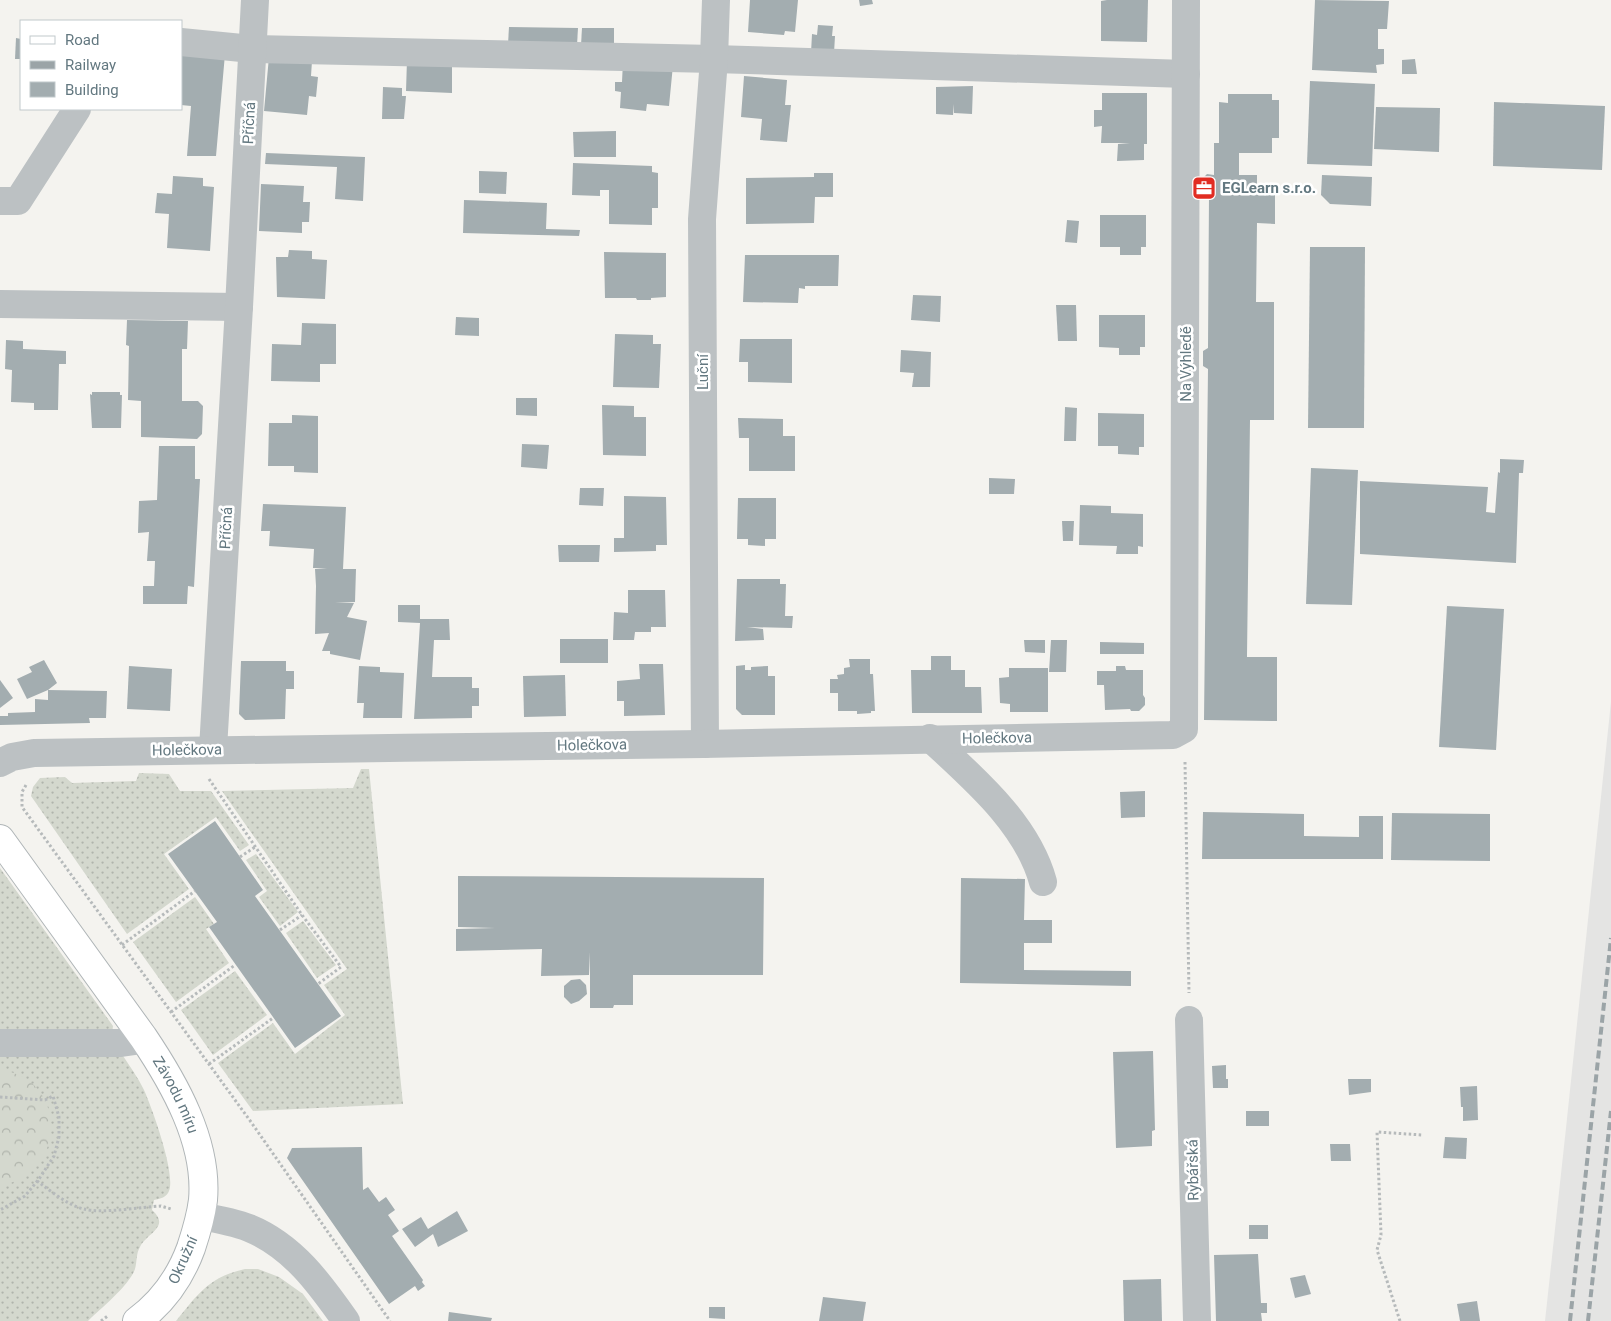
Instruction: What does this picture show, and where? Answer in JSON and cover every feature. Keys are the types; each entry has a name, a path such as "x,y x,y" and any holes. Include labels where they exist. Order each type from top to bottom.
{"main road":[{"name":"Závodu míru","path":"0,839 144,1037 174,1087 186,1112 199,1156 203,1198 200,1216"},
{"name":"Okružní","path":"138,1321 170,1290 187,1260 200,1216"}],"street":[{"name":"Příčná","path":"201,749 239,307 255,0"},
{"name":"Luční","path":"705,744 702,218 714,59 716,0"},
{"name":"Na Výhledě","path":"1184,729 1186,0"},
{"path":"182,42 252,49 714,59 1186,74"},
{"path":"0,202 18,202 76,110"},
{"path":"0,304 239,307"},
{"name":"Holečkova","path":"0,763 12,757 34,753 201,749 705,744 930,738 1173,735 1184,729"},
{"path":"930,738 988,793 1014,825 1040,868 1043,882"},
{"name":"Rybářská","path":"1190,1020 1197,1321"},
{"path":"0,1043 120,1043 135,1041 144,1037"},
{"path":"200,1216 248,1228 267,1236 285,1249 321,1286 346,1321"}],"path":[{"path":"1184,729 1190,1020"},
{"path":"201,749 255,847 340,967 318,984"},
{"path":"29,778 22,792 22,807 209,1064 390,1321"},
{"path":"240,857 255,847"},
{"path":"122,945 195,891"},
{"path":"280,930 302,915"},
{"path":"171,1012 235,965"},
{"path":"209,1064 273,1018"},
{"path":"0,1097 45,1100 53,1096 59,1117 59,1137 54,1156 25,1196 0,1210"},
{"path":"1400,1321 1377,1250 1381,1235 1377,1132 1422,1135"},
{"path":"37,1181 73,1205 84,1210 161,1206 171,1209"},
{"path":"169,1216 173,1200"},
{"path":"102,1321 112,1313"}],"shaded area":[{"path":"1611,702 1611,1321 1545,1321 1566,1128"}],"green space":[{"path":"361,769 369,769 403,1104 253,1111 218,1063 273,1023 295,1054 345,1015 324,985 347,969 222,791 353,788"},
{"path":"139,773 169,774 180,791 211,791 249,845 240,851 216,817 164,854 189,889 127,934 31,796 33,787 40,778 65,777 72,783 136,781"},
{"path":"256,854 298,912 280,926 259,897 267,891 246,860"},
{"path":"0,868 113,1026 112,1034 0,1034"},
{"path":"195,897 214,924 206,929 229,963 176,1002 133,942"},
{"path":"303,921 336,965 317,978 286,933"},
{"path":"235,971 267,1015 213,1055 181,1010"},
{"path":"0,1050 120,1051 142,1085 157,1125 166,1156 170,1183 167,1195 154,1200 152,1210 159,1221 158,1225 156,1230 140,1247 132,1276 88,1321 0,1321"},
{"path":"0,1070 22,1076 37,1089 47,1106 51,1125 48,1145 39,1163 23,1177 0,1186"},
{"path":"245,1269 258,1269 279,1277 303,1294 323,1321 176,1321 205,1288 222,1277"}],"building":[{"path":"750,0 798,0 795,32 785,31 784,35 748,32"},
{"path":"859,0 872,0 873,4 860,6"},
{"path":"1148,0 1147,42 1101,41 1101,1"},
{"path":"1315,0 1389,1 1387,29 1378,29 1378,49 1384,49 1384,64 1376,65 1377,73 1312,70"},
{"path":"818,25 833,26 832,36 835,36 834,53 811,53 812,34 817,35"},
{"path":"509,27 578,28 577,45 508,44"},
{"path":"582,28 614,28 614,46 581,45"},
{"path":"16,38 20,39 20,59 15,59"},
{"path":"182,51 225,54 216,156 187,156 191,106 182,105"},
{"path":"269,57 312,61 311,76 318,77 316,97 309,96 307,115 264,111"},
{"path":"1415,59 1417,74 1402,74 1402,60"},
{"path":"407,60 452,61 452,93 406,91"},
{"path":"623,61 673,65 669,106 647,104 646,111 620,108 621,92 615,91 615,82 622,82"},
{"path":"744,76 787,80 785,105 791,105 787,142 760,140 762,119 741,117"},
{"path":"1310,81 1375,84 1372,166 1307,164"},
{"path":"973,86 972,114 954,113 954,104 953,115 936,114 936,87"},
{"path":"383,87 402,88 402,96 406,96 404,119 382,119"},
{"path":"1102,93 1147,93 1147,144 1144,144 1144,160 1117,161 1118,144 1130,143 1101,143 1102,126 1094,127 1094,110 1102,110"},
{"path":"1228,94 1272,94 1272,100 1279,100 1279,138 1272,138 1272,153 1239,153 1239,175 1257,175 1257,193 1275,194 1275,224 1257,223 1256,302 1274,302 1274,420 1250,420 1247,657 1277,657 1277,721 1204,720 1208,369 1203,366 1203,351 1208,348 1209,195 1207,196 1204,193 1204,177 1207,174 1214,175 1214,143 1219,143 1219,102 1228,103"},
{"path":"1494,102 1605,106 1602,170 1493,166"},
{"path":"1376,107 1440,108 1439,152 1374,149"},
{"path":"616,131 616,157 574,157 573,132"},
{"path":"266,153 365,157 363,201 335,199 337,167 265,164"},
{"path":"573,163 652,166 652,172 658,173 658,208 652,208 652,225 609,224 609,190 600,190 600,196 572,195"},
{"path":"479,171 507,172 506,194 479,193"},
{"path":"814,173 833,173 833,197 815,197 814,223 746,224 746,178 814,177"},
{"path":"1322,175 1372,177 1371,206 1330,204 1321,195"},
{"path":"173,176 203,178 203,186 214,187 210,251 167,248 169,214 155,213 157,193 172,194"},
{"path":"261,184 304,186 303,202 310,202 309,222 302,222 302,233 259,231"},
{"path":"464,200 547,203 546,229 580,230 579,236 463,233"},
{"path":"1100,215 1146,215 1146,247 1141,247 1141,255 1120,255 1120,247 1100,247"},
{"path":"1067,220 1079,221 1077,243 1065,242"},
{"path":"1310,247 1365,247 1364,428 1308,428"},
{"path":"289,250 312,251 312,259 327,260 325,299 277,297 276,257 288,257"},
{"path":"604,252 666,253 666,297 651,298 651,300 605,298"},
{"path":"745,255 839,255 838,286 805,286 805,289 799,288 798,303 743,302"},
{"path":"913,295 941,296 940,322 911,320"},
{"path":"1056,305 1076,305 1077,341 1058,341"},
{"path":"1099,315 1145,315 1145,347 1140,347 1140,355 1119,355 1119,348 1099,347"},
{"path":"456,317 479,318 479,336 455,335"},
{"path":"127,320 188,321 187,349 182,349 182,401 198,401 203,406 202,434 197,439 141,437 141,401 128,400 129,346 126,345"},
{"path":"302,323 336,324 336,364 320,364 320,382 271,381 272,344 301,345"},
{"path":"615,334 653,335 653,344 661,344 659,388 613,387"},
{"path":"740,339 792,339 792,383 748,382 748,362 739,362"},
{"path":"6,340 23,341 23,349 66,351 66,364 59,364 58,410 34,410 34,403 11,402 12,370 5,369"},
{"path":"901,350 931,352 930,387 912,387 914,373 900,372"},
{"path":"92,392 120,392 120,395 122,395 121,428 92,428 90,394 92,395"},
{"path":"516,398 537,398 537,416 516,415"},
{"path":"602,405 634,406 634,417 646,417 646,456 603,455"},
{"path":"1065,407 1077,408 1076,441 1064,441"},
{"path":"1098,413 1144,414 1144,447 1139,447 1139,455 1118,454 1118,446 1098,446"},
{"path":"292,415 318,416 318,473 294,472 294,466 268,466 269,423 292,423"},
{"path":"738,418 783,419 783,436 795,436 795,471 749,471 749,438 739,438"},
{"path":"522,444 549,445 547,469 521,467"},
{"path":"159,446 195,446 195,479 200,479 194,587 188,586 187,604 143,604 143,586 154,586 155,561 147,561 149,532 138,533 139,501 157,500"},
{"path":"1500,459 1524,460 1523,473 1519,473 1516,563 1360,554 1360,481 1488,487 1486,512 1495,513"},
{"path":"1311,468 1358,470 1352,605 1306,604"},
{"path":"989,478 1015,479 1014,494 989,494"},
{"path":"580,488 604,488 603,506 579,505"},
{"path":"624,496 666,497 667,545 656,545 656,551 614,552 614,538 624,538"},
{"path":"738,498 776,498 776,539 765,539 765,546 748,545 748,539 737,539"},
{"path":"263,504 346,507 343,569 356,569 355,602 335,603 354,603 347,617 367,621 360,660 330,654 330,651 322,651 329,633 315,634 315,569 327,568 313,568 314,549 269,546 270,531 261,531"},
{"path":"1080,505 1111,506 1111,513 1143,514 1143,547 1138,546 1138,554 1116,554 1117,546 1079,545"},
{"path":"1062,521 1074,521 1073,541 1063,541"},
{"path":"558,545 600,545 599,562 559,562"},
{"path":"737,579 780,579 780,584 786,584 785,616 793,616 792,628 747,627 763,629 764,640 735,641"},
{"path":"628,590 665,590 666,627 651,627 651,632 635,632 634,640 613,640 614,612 628,613"},
{"path":"398,605 420,605 420,619 449,619 450,640 434,640 432,677 472,677 472,688 479,688 479,706 472,706 472,718 414,719 420,623 398,622"},
{"path":"1447,606 1504,609 1496,750 1439,747"},
{"path":"560,639 608,639 608,663 560,663"},
{"path":"1024,640 1045,640 1045,653 1025,652"},
{"path":"1051,640 1067,640 1066,672 1049,672"},
{"path":"1100,642 1144,643 1144,654 1100,654"},
{"path":"931,656 951,656 951,670 965,670 965,687 981,687 982,713 912,713 911,670 931,670"},
{"path":"849,659 870,659 870,674 873,674 875,711 871,711 871,713 857,714 857,711 838,711 838,693 830,693 830,679 838,679 837,675 844,674 844,668 850,667"},
{"path":"44,660 57,683 48,690 27,699 17,679 32,672 29,667"},
{"path":"241,661 286,661 286,671 294,671 294,689 286,689 285,719 245,720 239,714"},
{"path":"639,664 663,664 665,715 624,716 624,701 617,701 617,681 640,679"},
{"path":"745,665 745,670 751,670 751,667 768,666 768,676 775,676 775,715 742,715 736,709 736,666"},
{"path":"129,666 172,669 170,711 127,709"},
{"path":"359,666 380,667 380,672 404,673 402,718 363,718 364,703 357,703"},
{"path":"1116,666 1125,666 1126,670 1143,670 1145,705 1139,711 1131,711 1130,709 1105,710 1104,685 1097,685 1097,671 1116,671"},
{"path":"1009,668 1048,668 1048,712 1010,712 1010,704 1000,703 999,678 1009,677"},
{"path":"565,675 566,716 524,717 523,676"},
{"path":"0,680 13,698 0,708"},
{"path":"48,690 107,691 106,718 89,718 90,723 0,725 0,716 8,716 8,713 35,712 35,699 48,700"},
{"path":"1145,791 1145,817 1121,818 1120,792"},
{"path":"1203,812 1304,814 1304,836 1359,837 1359,816 1383,816 1383,859 1202,859"},
{"path":"1392,813 1490,814 1490,861 1391,860"},
{"path":"215,821 263,890 255,896 341,1016 295,1048 209,927 217,922 168,854"},
{"path":"458,876 764,878 763,975 633,975 633,1005 614,1005 613,1008 590,1008 590,952 589,975 541,976 542,949 456,951 456,929 495,928 458,927"},
{"path":"961,878 1025,879 1024,920 1052,920 1052,943 1024,943 1024,970 1131,971 1131,986 960,983"},
{"path":"580,979 586,985 587,994 579,1001 571,1004 564,997 564,986 571,980"},
{"path":"1153,1051 1155,1130 1152,1131 1152,1146 1116,1148 1113,1052"},
{"path":"1226,1065 1228,1088 1213,1088 1212,1066"},
{"path":"1348,1079 1371,1079 1371,1092 1349,1095"},
{"path":"1477,1086 1478,1120 1463,1121 1460,1087"},
{"path":"1246,1111 1269,1111 1269,1126 1246,1126"},
{"path":"1445,1137 1467,1138 1466,1159 1443,1158"},
{"path":"1330,1144 1350,1144 1351,1161 1331,1161"},
{"path":"362,1147 363,1190 368,1187 379,1202 386,1197 395,1210 388,1215 399,1231 392,1236 423,1280 422,1282 425,1286 418,1291 415,1286 389,1304 287,1158 292,1148"},
{"path":"457,1211 468,1231 438,1247 433,1234 415,1247 402,1229 421,1217 428,1229"},
{"path":"1249,1225 1268,1225 1268,1239 1249,1239"},
{"path":"1258,1254 1261,1303 1267,1303 1267,1313 1261,1313 1262,1321 1216,1321 1214,1255"},
{"path":"1305,1275 1311,1294 1295,1298 1290,1278"},
{"path":"1161,1279 1162,1321 1124,1321 1123,1280"},
{"path":"823,1297 866,1302 863,1321 819,1321"},
{"path":"1477,1301 1480,1321 1460,1321 1457,1304"},
{"path":"709,1307 725,1307 725,1319 709,1318"},
{"path":"449,1312 492,1318 491,1321 448,1321"}],"railway":[{"path":"1570,1321 1611,938"},
{"path":"1588,1321 1611,1111"}],"place":[{"name":"EGLearn s.r.o.","path":"1204,188"}]}
